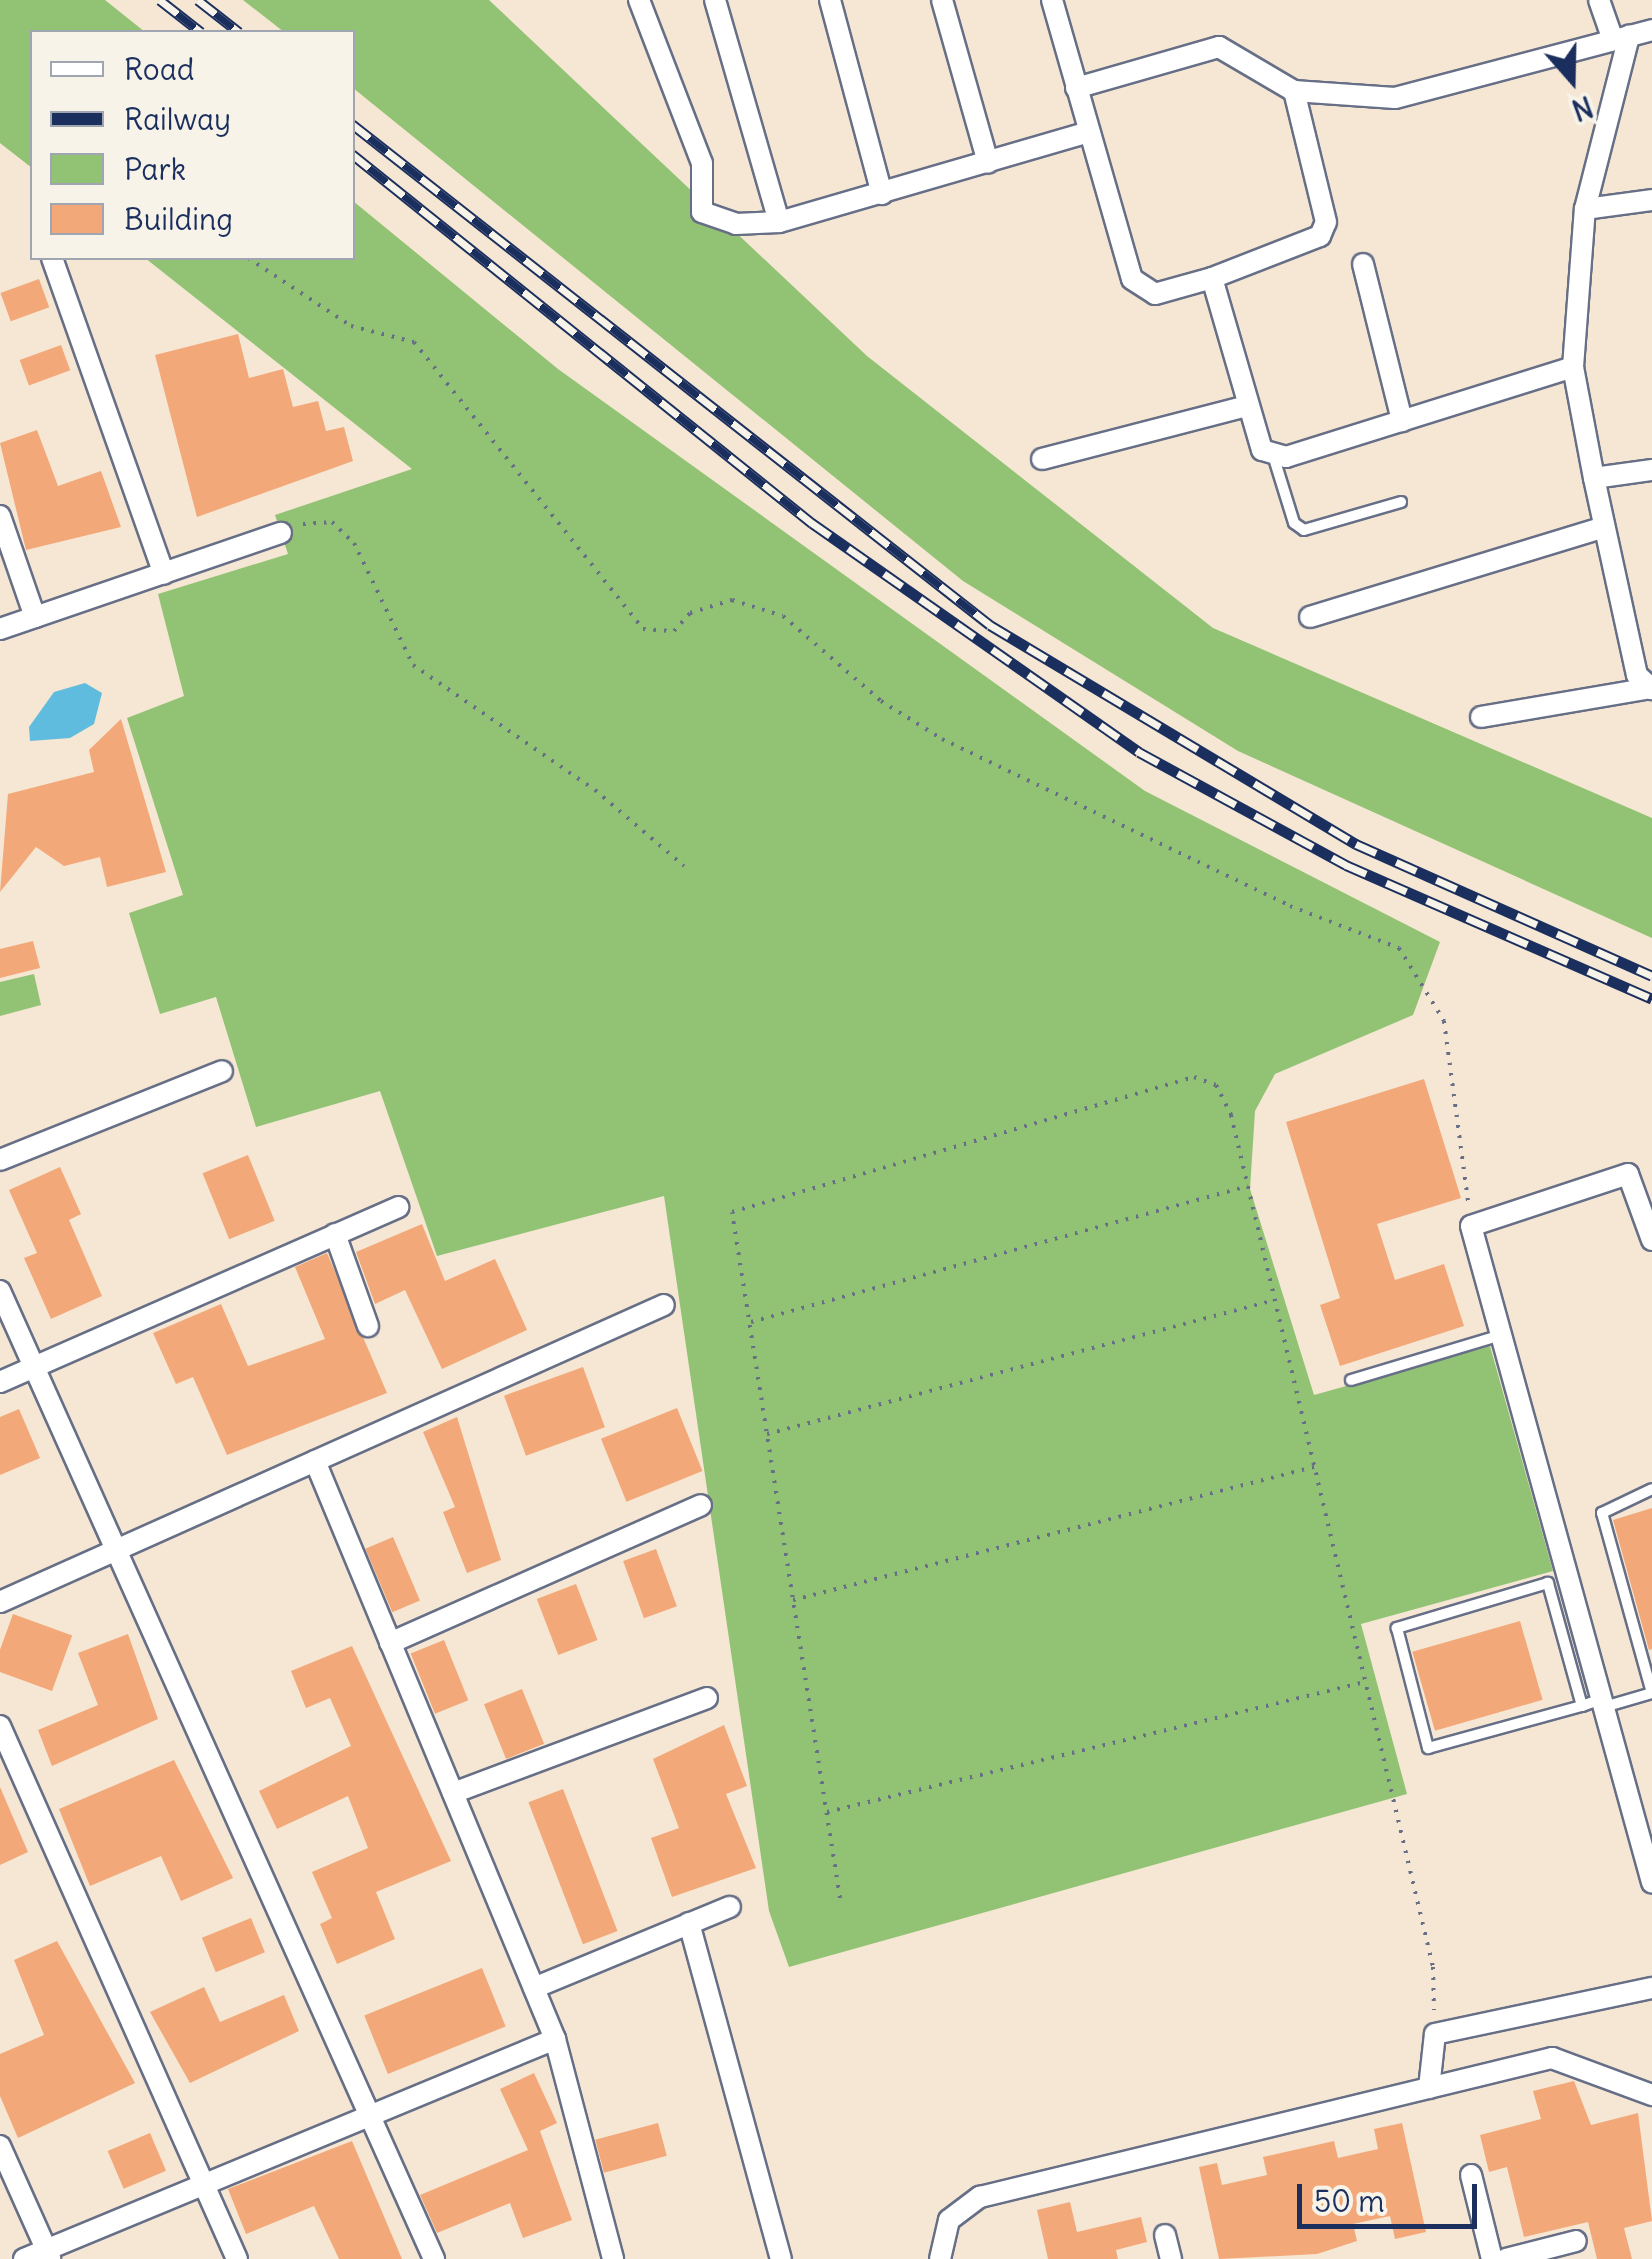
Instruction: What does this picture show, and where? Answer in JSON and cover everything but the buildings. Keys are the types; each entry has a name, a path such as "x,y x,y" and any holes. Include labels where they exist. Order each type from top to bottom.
{"street":[{"path":"639,0 702,163 702,212 736,224 778,222 1088,132"},
{"path":"715,0 778,222"},
{"path":"830,0 882,194"},
{"path":"942,0 988,163"},
{"path":"1052,0 1132,279 1155,294 1212,278 1320,236 1326,222 1294,91"},
{"path":"1600,0 1621,38 1585,209 1573,367 1638,675 1651,688"},
{"path":"1076,88 1219,47 1294,91 1395,98 1652,30"},
{"path":"1585,209 1652,200"},
{"path":"53,260 164,574"},
{"path":"1363,264 1402,420"},
{"path":"1212,278 1262,450 1273,455 1573,367"},
{"path":"1042,458 1247,406"},
{"path":"1594,478 1652,470"},
{"path":"0,516 35,617"},
{"path":"1310,617 1604,527"},
{"path":"0,629 281,532"},
{"path":"1481,717 1651,688"},
{"path":"0,1160 222,1071"},
{"path":"1652,1240 1629,1174 1471,1226 1596,1704 1652,1882"},
{"path":"0,1382 398,1207"},
{"path":"335,1234 368,1326"},
{"path":"0,1292 434,2259"},
{"path":"0,1602 664,1304"},
{"path":"315,1462 556,2039 613,2259"},
{"path":"390,1643 701,1506"},
{"path":"453,1793 707,1698"},
{"path":"0,1726 237,2259"},
{"path":"534,1988 730,1907"},
{"path":"689,1923 781,2259"},
{"path":"1430,2088 1435,2034 1652,1988"},
{"path":"24,2259 48,2254 371,2113 556,2039"},
{"path":"940,2259 949,2220 980,2197 1552,2058 1652,2095"},
{"path":"0,2146 48,2254"},
{"path":"1472,2176 1492,2259"},
{"path":"1165,2235 1171,2259"},
{"path":"1506,2259 1576,2242"}],"lane":[{"path":"1273,455 1294,523 1304,530 1401,502"},
{"path":"1350,1380 1501,1335"},
{"path":"1596,1704 1548,1582 1397,1628 1428,1748 1652,1692 1602,1513 1652,1489"}],"path":[{"path":"251,260 351,326 414,342 644,630 674,631 690,613 732,600 783,616 882,701 942,739 1290,906 1400,948 1444,1021 1471,1226"},
{"path":"281,532 332,522 354,543 413,665 596,790 684,866"},
{"path":"840,1898 732,1212 1194,1077 1216,1085 1248,1186 1433,1967 1435,2034"},
{"path":"749,1322 1248,1186"},
{"path":"767,1434 1275,1300"},
{"path":"793,1600 1314,1468"},
{"path":"827,1812 1365,1682"}],"green space":[{"path":"0,0 105,0 142,30 30,30 30,166 0,143"},
{"path":"243,0 489,0 867,356 1213,628 1652,818 1652,938 1238,751 963,581 355,90 355,30 281,30"},
{"path":"355,203 558,369 1145,791 1440,942 1413,1015 1275,1074 1255,1111 1250,1189 1314,1395 1490,1346 1553,1571 1361,1624 1407,1794 789,1967 769,1911 664,1196 437,1256 380,1091 256,1127 216,997 160,1014 129,913 183,895 127,718 184,696 158,594 288,554 275,515 412,469 148,260 355,260"},
{"path":"34,974 41,1005 0,1016 0,982"}],"water":[{"path":"85,683 102,693 94,724 70,738 30,741 29,727 54,692"}],"railway":[{"path":"160,0 198,30"},
{"path":"198,0 236,30"},
{"path":"355,126 990,625 1356,844 1652,976"},
{"path":"355,156 812,523 1139,752 1346,865 1652,999"}]}
